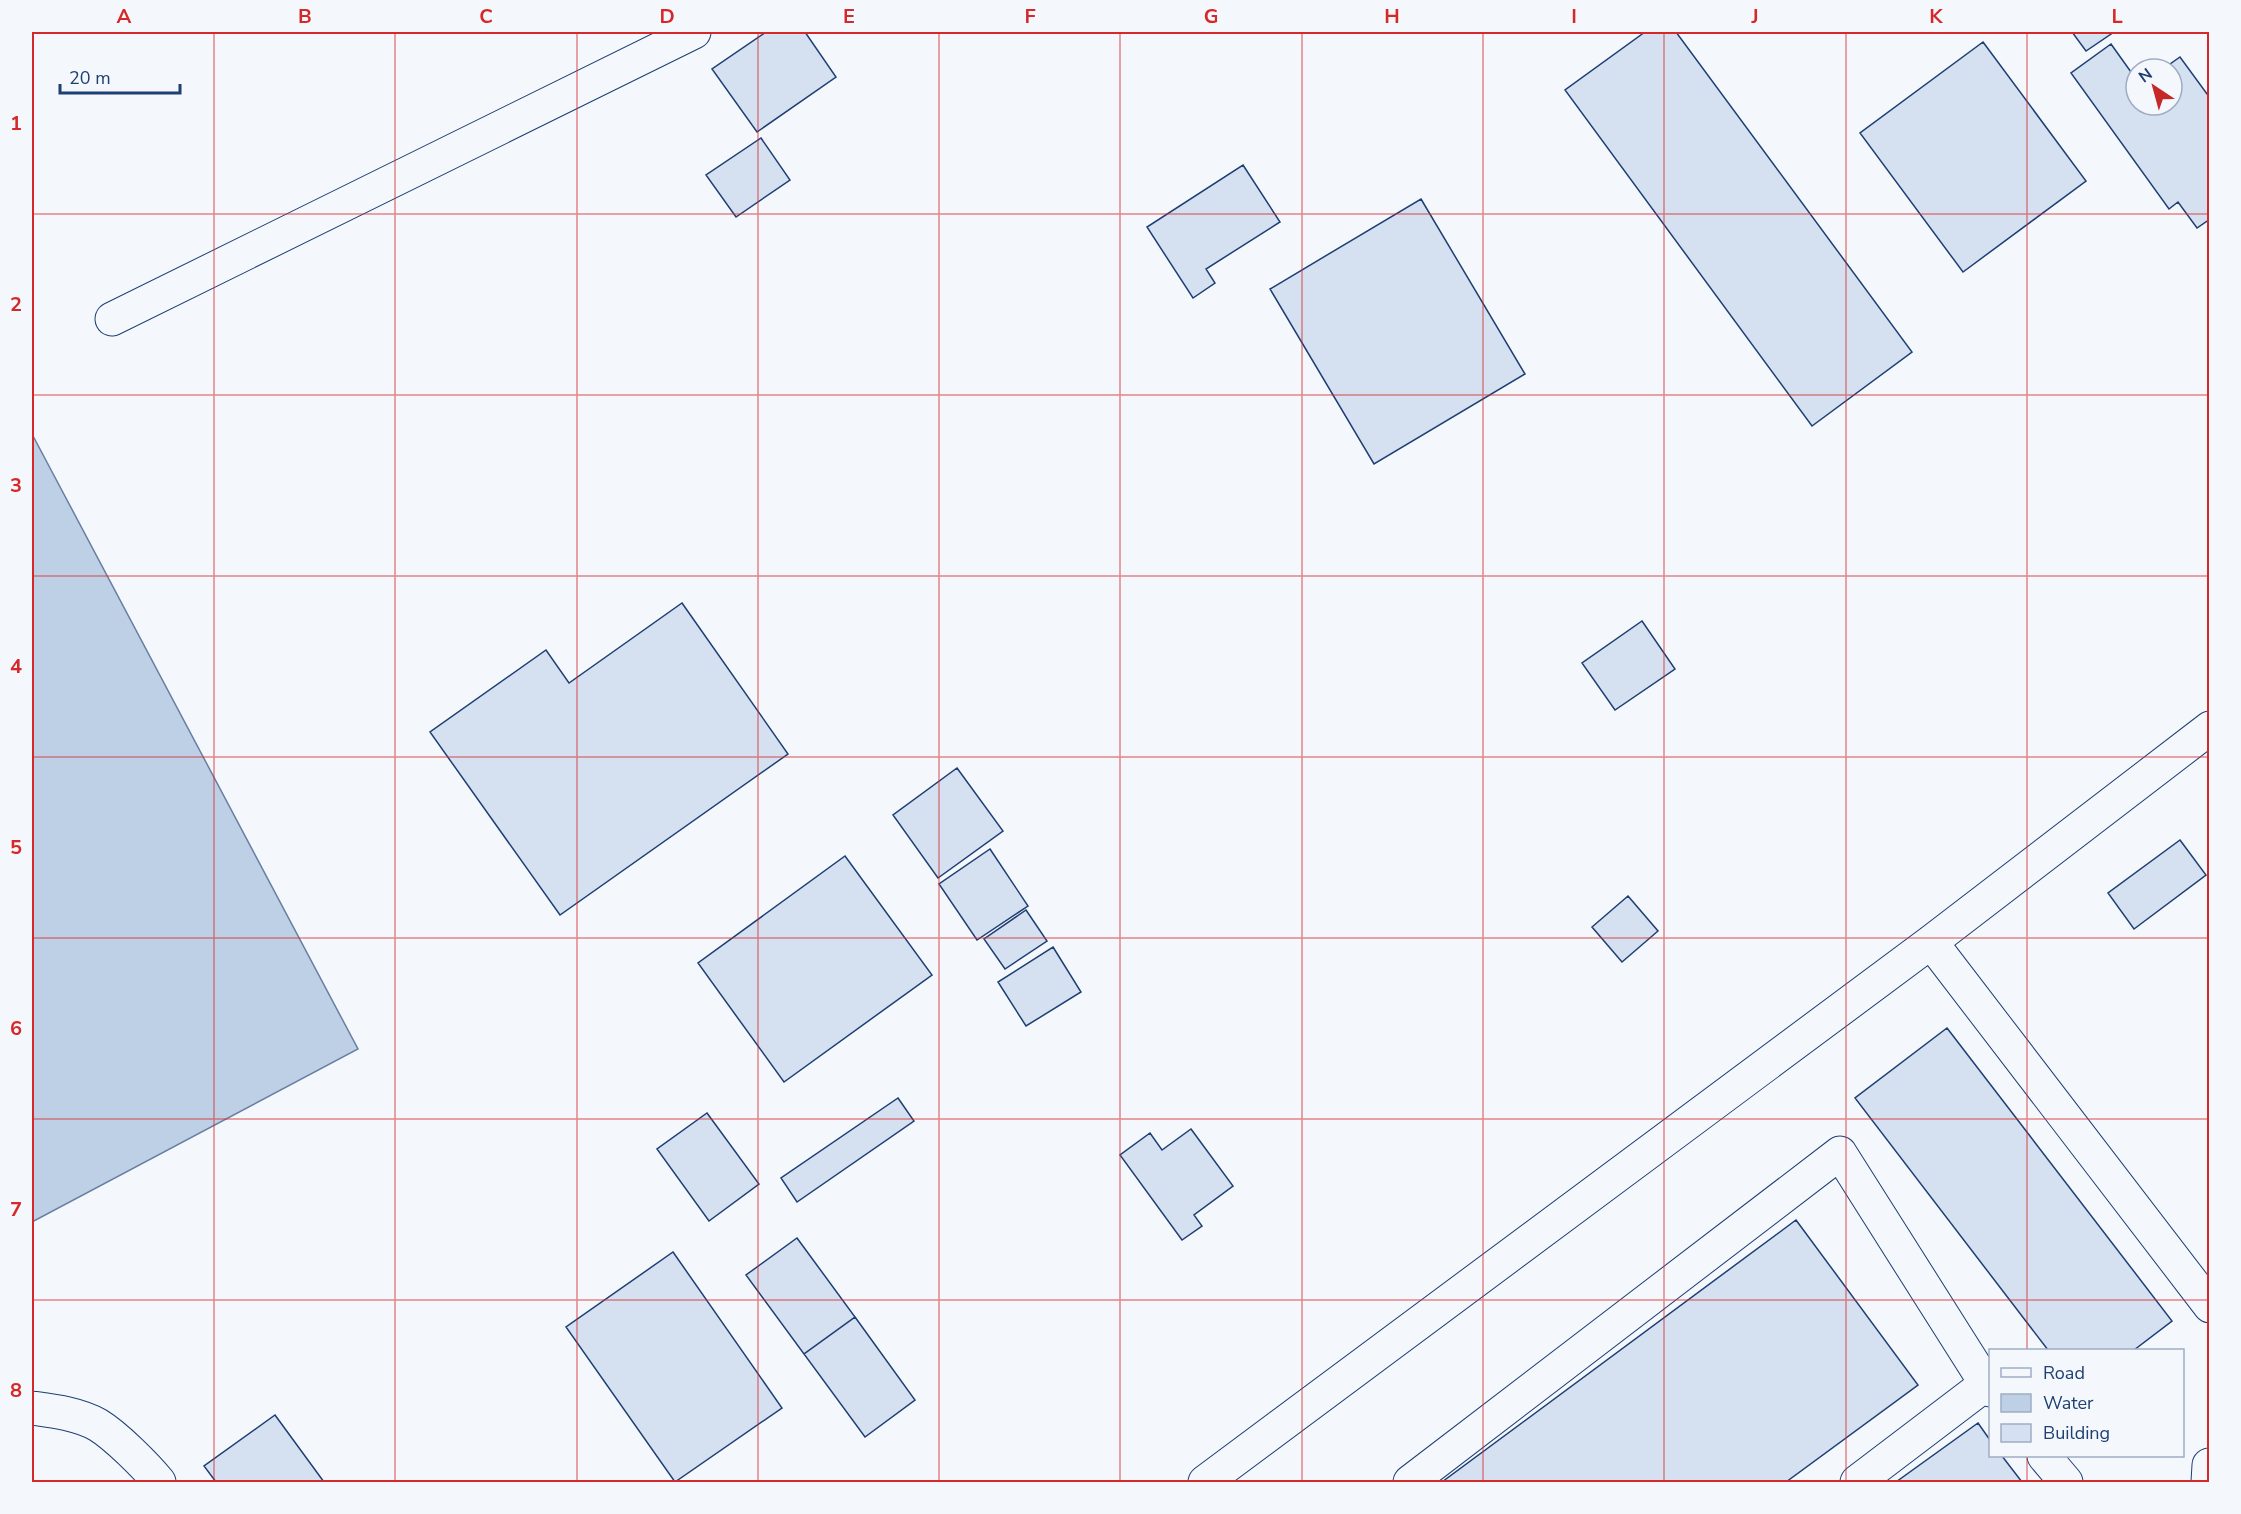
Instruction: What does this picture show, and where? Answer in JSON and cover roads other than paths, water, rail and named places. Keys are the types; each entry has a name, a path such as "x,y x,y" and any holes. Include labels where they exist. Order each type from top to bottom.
{"lane":[{"path":"112,319 694,32"},
{"path":"1205,1482 1931,942 2210,728"},
{"path":"1931,942 2210,1306"},
{"path":"1410,1482 1839,1153 1988,1387 1857,1482"},
{"path":"32,1408 62,1412 98,1425 147,1467 159,1482"},
{"path":"2046,1457 2066,1482"},
{"path":"2208,1482 2209,1465"}],"water":[{"path":"32,434 358,1049 32,1222"}]}
